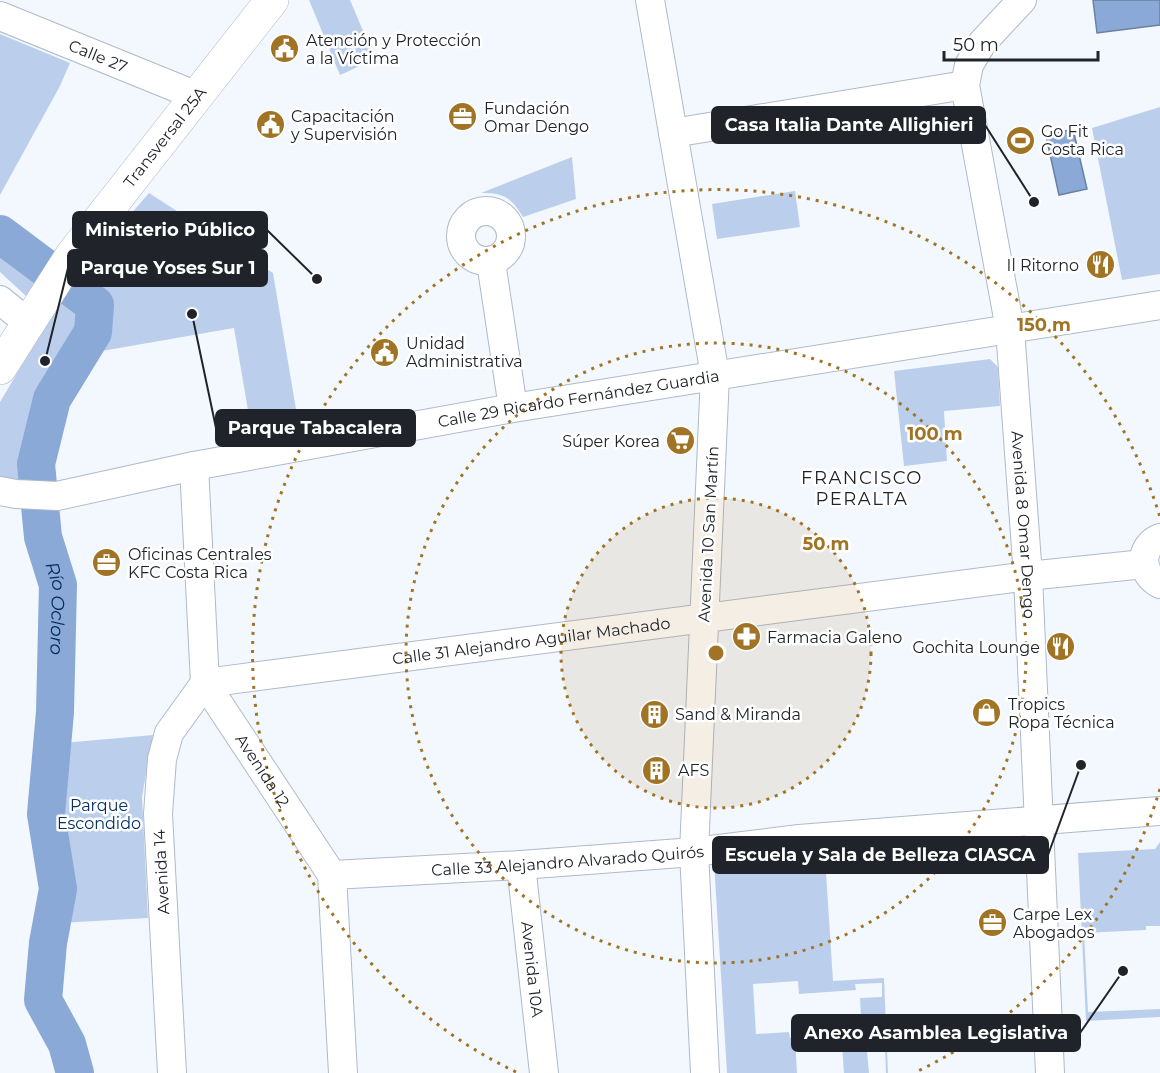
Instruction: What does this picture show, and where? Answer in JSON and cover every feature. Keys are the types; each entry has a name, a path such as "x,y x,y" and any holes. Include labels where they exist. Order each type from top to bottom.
{"main road":[{"name":"Transversal 25A","path":"0,368 29,319 72,255 272,0"}],"street":[{"name":"Avenida 10 San Martín","path":"650,0 715,375 694,852 705,1073"},
{"name":"Avenida 8 Omar Dengo","path":"1022,0 982,43 969,65 965,85 1010,329 1028,576 1050,1073"},
{"name":"Calle 27","path":"0,16 196,96"},
{"path":"673,133 965,85"},
{"path":"491,262 513,408"},
{"path":"0,300 29,319"},
{"name":"Calle 29 Ricardo Fernández Guardia","path":"8,493 57,496 194,466 513,408 1160,305"},
{"path":"194,466 205,683"},
{"path":"1152,574 1145,552 1160,538"},
{"name":"Calle 31 Alejandro Aguilar Machado","path":"205,683 1028,576 1152,574"},
{"name":"Avenida 12","path":"205,683 332,875"},
{"name":"Avenida 14","path":"172,1073 158,814 162,759 169,733 205,683"},
{"name":"Calle 33 Alejandro Alvarado Quirós","path":"332,875 521,865 694,852 799,839 1160,811"},
{"name":"Avenida 10A","path":"521,865 544,1073"},
{"path":"332,875 343,1073"}],"green space":[{"path":"309,0 350,0 375,59 340,75"},
{"path":"0,34 70,63 60,86 0,195"},
{"path":"1160,107 1160,274 1122,280 1092,128"},
{"path":"572,157 576,199 523,217 511,201 501,195 481,193"},
{"path":"795,191 800,227 717,239 712,204"},
{"path":"149,193 273,273 300,433 253,440 234,328 96,352 102,328 104,300 76,278"},
{"path":"0,219 53,257 26,296 0,272"},
{"path":"65,293 85,308 86,326 44,396 30,467 30,482 0,478 0,402"},
{"path":"990,359 998,367 1000,406 944,411 947,461 904,466 894,371"},
{"name":"Parque Escondido","path":"153,735 142,797 148,918 60,923 68,889 55,815 63,743"},
{"path":"1160,842 1160,926 1146,926 1146,930 1084,933 1088,1012 1160,1009 1160,1017 1086,1021 1078,853 1155,849"},
{"path":"825,857 833,981 884,978 888,1073 886,1073 884,1017 861,1018 860,998 882,997 882,983 855,984 856,990 799,994 798,981 753,984 756,1034 789,1032 790,1038 795,1038 797,1073 727,1073 714,862"},
{"path":"876,1024 878,1051 867,1052 869,1073 844,1073 841,1032 863,1030 863,1025"}],"shaded area":[{"path":"1093,0 1160,0 1160,25 1097,33"},
{"path":"1073,129 1087,189 1059,195 1046,136"}],"waterway":[{"name":"Río Ocloro","path":"0,234 95,305 93,332 52,399 36,464 43,537 58,585 55,712 46,814 58,889 48,943 43,1000 67,1044 75,1073"}],"place":[{"name":"Atención y Protección a la Víctima","path":"285,49"},
{"name":"Fundación Omar Dengo","path":"463,117"},
{"name":"Capacitación y Supervisión","path":"270,125"},
{"name":"Go Fit Costa Rica","path":"1020,140"},
{"name":"Casa Italia Dante Allighieri","path":"1034,202"},
{"name":"Il Ritorno","path":"1100,265"},
{"name":"Ministerio Público","path":"317,279"},
{"name":"Parque Tabacalera","path":"192,314"},
{"name":"Unidad Administrativa","path":"385,352"},
{"name":"Parque Yoses Sur 1","path":"45,361"},
{"name":"Súper Korea","path":"681,441"},
{"name":"Oficinas Centrales KFC Costa Rica","path":"107,563"},
{"name":"Farmacia Galeno","path":"746,637"},
{"name":"Gochita Lounge","path":"1061,647"},
{"name":"Tropics Ropa Técnica","path":"987,713"},
{"name":"Sand & Miranda","path":"654,714"},
{"name":"Escuela y Sala de Belleza CIASCA","path":"1081,765"},
{"name":"AFS","path":"657,770"},
{"name":"Carpe Lex Abogados","path":"992,923"},
{"name":"Anexo Asamblea Legislativa","path":"1123,971"}],"district":[{"name":"FRANCISCO PERALTA","path":"862,488"}]}
